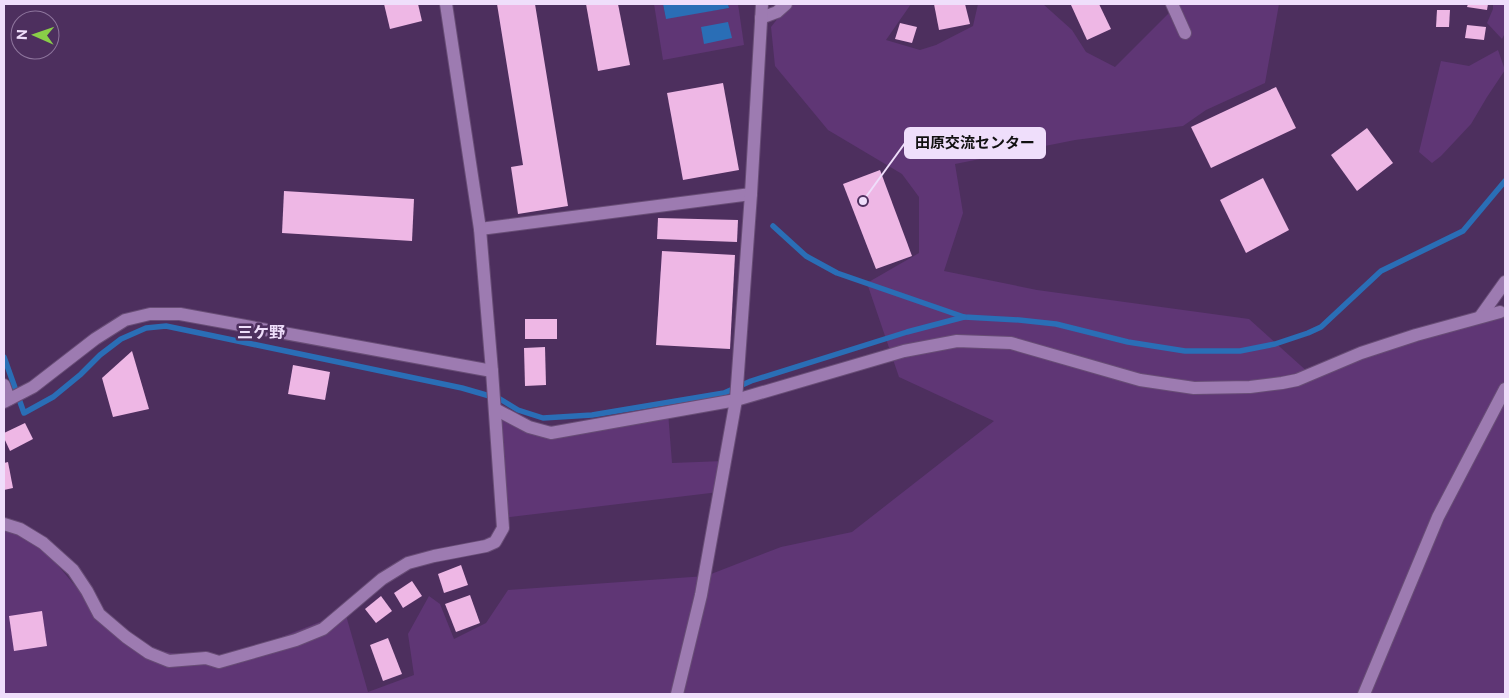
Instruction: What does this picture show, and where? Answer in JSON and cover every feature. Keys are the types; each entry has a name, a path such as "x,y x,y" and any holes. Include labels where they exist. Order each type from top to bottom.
{"street":[{"path":"4,524 20,529 43,543 73,570 99,614 126,638 149,653 169,661 206,658 218,662 296,640 323,629 382,579 408,563 486,546 495,542 503,528 480,229 446,4"},
{"path":"677,694 700,595 736,400 762,4"},
{"path":"761,18 777,12 786,4"},
{"path":"1175,4 1185,33"},
{"path":"480,229 751,194"},
{"path":"1480,317 1505,282"},
{"path":"495,409 529,428 551,433 736,400 904,351 957,341 1011,343 1140,380 1194,388 1258,386 1297,380 1361,353 1500,312"},
{"path":"4,385 6,401 33,387 95,339 126,320 150,314 180,314 492,371"},
{"path":"1364,694 1438,517 1505,389"}],"shaded area":[{"path":"654,4 663,4 666,18 729,8 728,4 738,4 744,45 663,60"},
{"path":"789,4 911,4 886,40 920,50 936,45 973,26 978,4 1043,4 1072,30 1086,52 1115,67 1178,4 1279,4 1265,83 1206,110 1183,126 1075,140 955,164 963,213 944,271 1037,290 1249,319 1310,374 1505,311 1505,694 4,694 4,527 34,537 124,644 219,662 345,612 368,692 414,675 408,634 429,596 440,604 454,639 486,623 508,590 706,576 781,547 852,532 994,421 899,377 867,283 919,253 919,197 902,174 828,130 775,66 771,27"},
{"path":"1493,4 1505,4 1505,33 1502,39 1487,23 1493,9"},
{"path":"1498,50 1505,70 1471,124 1432,163 1419,152 1441,61 1469,66"},
{"path":"668,412 672,463 724,461 719,492 502,518 502,413 544,431"}],"water":[{"path":"663,4 728,4 729,8 666,19"},
{"path":"728,22 732,38 704,44 701,27"}],"building":[{"path":"384,4 418,4 422,21 390,29"},
{"path":"497,4 535,4 568,206 518,214 511,167 523,165"},
{"path":"586,4 618,4 630,65 598,71"},
{"path":"934,4 965,4 970,24 939,30"},
{"path":"1099,4 1111,29 1087,40 1071,5"},
{"path":"1468,4 1488,4 1487,10 1467,7"},
{"path":"1437,10 1450,10 1449,27 1436,27"},
{"path":"900,23 917,27 912,43 895,39"},
{"path":"1467,25 1486,27 1484,40 1465,38"},
{"path":"723,83 739,170 683,180 667,93"},
{"path":"1276,87 1296,128 1211,168 1191,127"},
{"path":"1367,128 1393,163 1357,191 1331,155"},
{"path":"880,170 912,256 876,269 843,184"},
{"path":"1263,178 1289,230 1246,253 1220,200"},
{"path":"284,191 414,199 412,241 282,233"},
{"path":"658,218 738,220 737,242 657,239"},
{"path":"662,251 735,255 730,349 656,345"},
{"path":"525,319 557,319 557,339 525,339"},
{"path":"545,347 546,385 525,386 524,348"},
{"path":"132,351 149,409 113,417 102,378"},
{"path":"293,365 330,372 325,400 288,394"},
{"path":"25,423 33,439 10,451 4,438 4,433"},
{"path":"8,462 13,488 4,490 4,463"},
{"path":"461,565 468,585 444,593 438,574"},
{"path":"412,581 422,596 403,608 394,593"},
{"path":"470,595 480,623 456,632 445,604"},
{"path":"381,596 392,611 376,623 365,609"},
{"path":"42,611 47,646 14,651 9,616"},
{"path":"388,638 402,674 383,681 370,645"}],"waterway":[{"path":"773,226 806,256 837,273 964,317 1056,324 1128,342 1185,351 1240,351 1275,344 1321,327 1381,271 1463,231 1505,181"},
{"path":"4,357 24,413 53,397 121,339 146,328 166,326 462,388 500,399 518,410 543,418 592,415 724,393 751,381 907,332 964,317"}],"place":[{"name":"田原交流センター","path":"863,201"}],"district":[{"name":"三ケ野","path":"261,332"}]}
